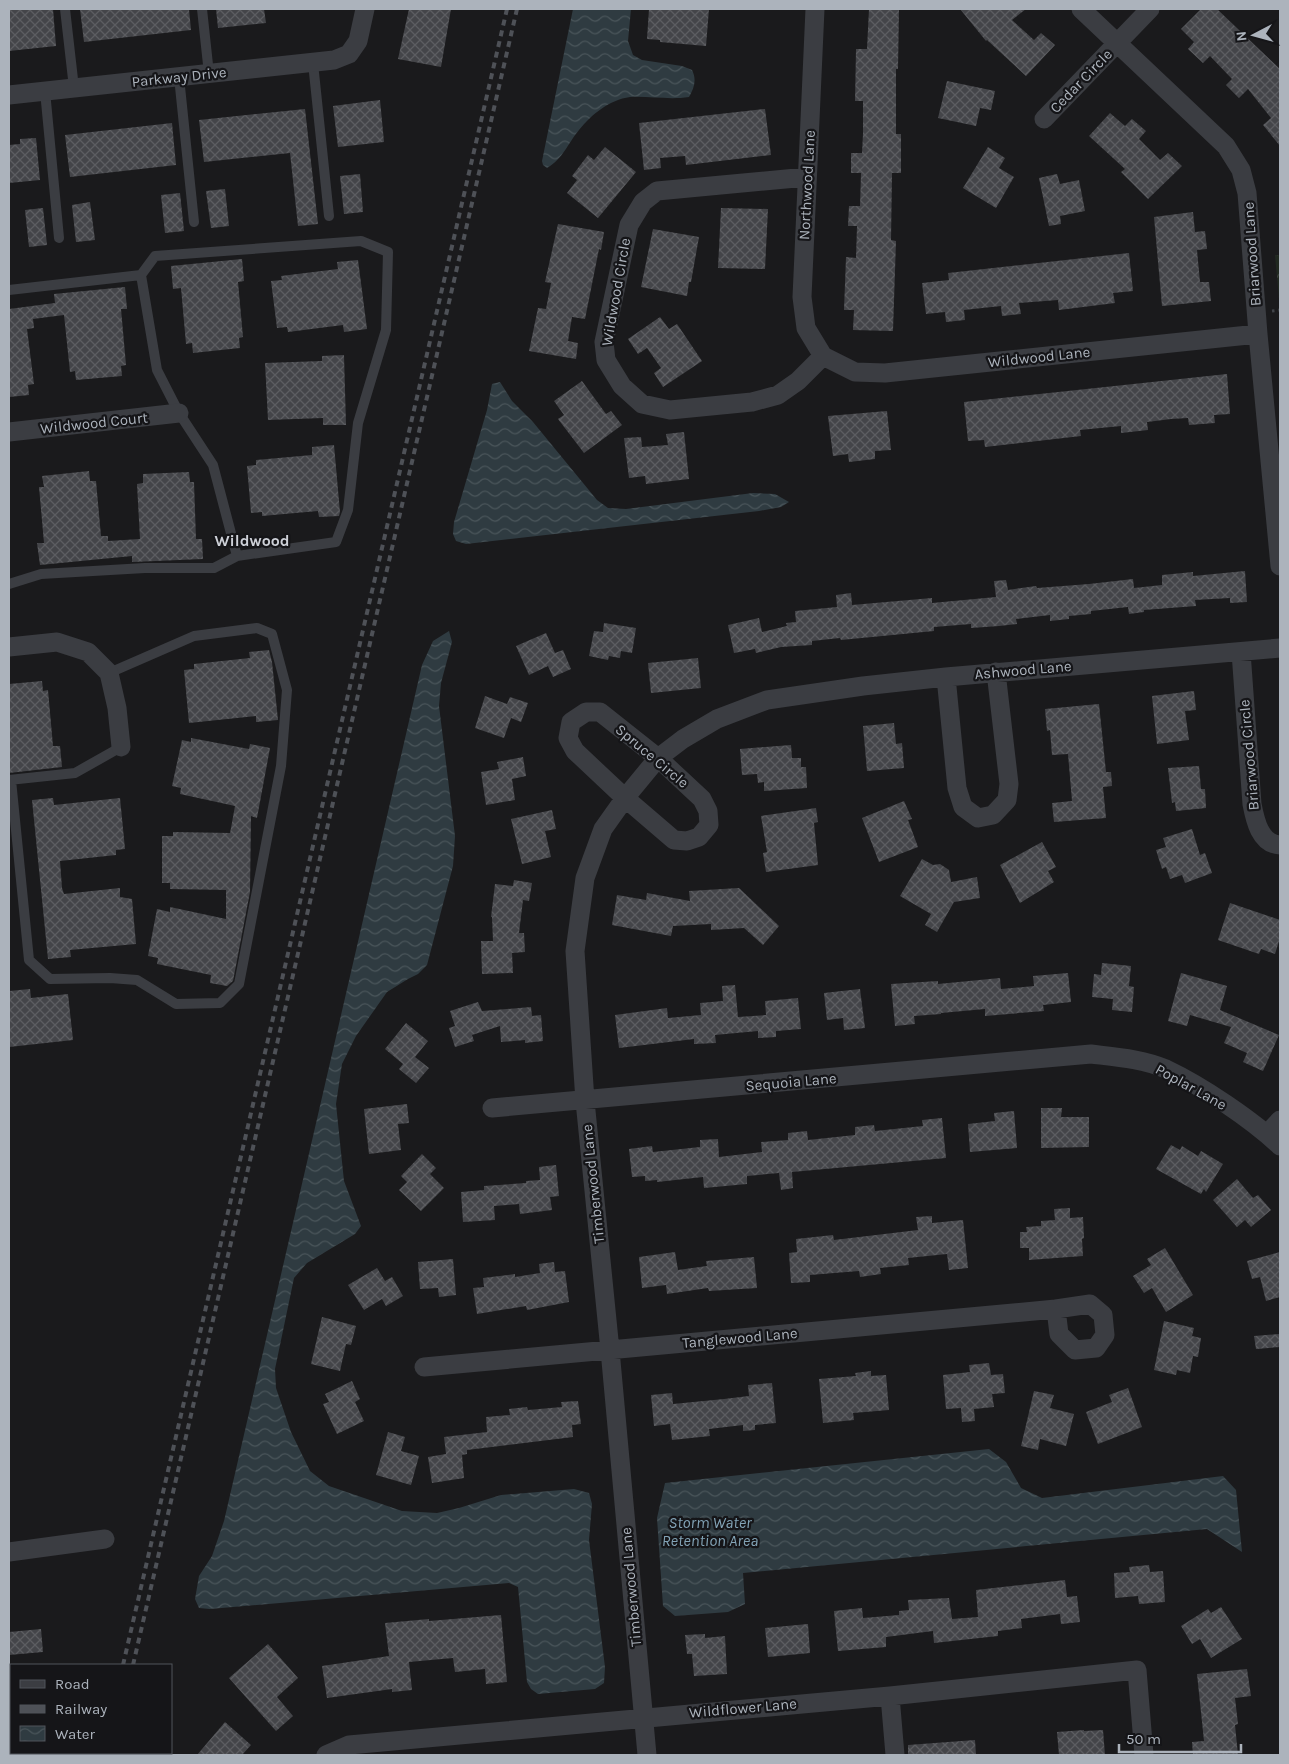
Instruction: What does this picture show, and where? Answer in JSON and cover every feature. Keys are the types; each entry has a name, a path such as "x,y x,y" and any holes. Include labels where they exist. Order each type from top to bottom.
{"street":[{"name":"Parkway Drive","path":"9,95 334,60 349,54 358,41 365,9"},
{"name":"Northwood Lane","path":"815,9 802,297 806,328 823,356"},
{"name":"Briarwood Lane","path":"1081,9 1226,146 1241,170 1247,193 1280,566"},
{"name":"Cedar Circle","path":"1044,119 1150,9"},
{"name":"Wildwood Circle","path":"807,177 657,191 642,202 629,225 604,342 606,360 622,386 642,404 670,410 752,402 778,395 798,381 823,356"},
{"name":"Wildwood Lane","path":"823,356 855,372 885,373 1258,334"},
{"name":"Wildwood Court","path":"9,432 179,413"},
{"path":"9,647 57,642 88,652 109,674 117,708 121,747"},
{"name":"Ashwood Lane","path":"767,700 946,676 1280,648"},
{"name":"Briarwood Circle","path":"1241,652 1252,804 1255,819 1262,835 1276,845 1280,845"},
{"path":"946,676 957,788 963,807 978,818 993,815 1007,800 1009,784 996,672"},
{"name":"Timberwood Lane","path":"647,1755 585,1101 574,951 585,878 604,829 625,798 658,758 683,739 718,719 767,700"},
{"name":"Spruce Circle","path":"586,712 600,712 658,758 702,799 708,811 709,825 699,837 687,841 674,840 625,798 575,751 568,738 571,722 586,712"},
{"name":"Sequoia Lane","path":"492,1108 1091,1054"},
{"name":"Poplar Lane","path":"1091,1054 1131,1058 1166,1069 1213,1096 1274,1140"},
{"path":"1274,1140 1280,1120"},
{"name":"Tanglewood Lane","path":"424,1367 1056,1309"},
{"path":"9,1552 105,1539"},
{"name":"Wildflower Lane","path":"326,1755 349,1745 890,1696 1136,1670 1144,1755"},
{"path":"890,1696 896,1755"}],"lane":[{"path":"65,9 74,88"},
{"path":"202,9 209,74"},
{"path":"314,63 329,216"},
{"path":"179,77 194,222"},
{"path":"45,91 59,238"},
{"path":"9,290 141,275 156,256 361,240 388,252 386,330 358,423 348,510 336,542 237,556 214,568 145,568 41,574 9,584"},
{"path":"141,275 157,370 179,413 212,464 237,556"},
{"path":"109,674 194,636 257,628 272,634 287,690 281,766 239,984 220,1003 176,1004 137,980 110,978 50,979 29,960 10,780 74,773 121,747"}],"green space":[{"path":"1275,255 1280,255 1280,309"}],"water":[{"path":"573,9 631,9 628,41 633,55 642,60 682,66 692,70 694,84 689,97 630,97 608,105 595,113 584,124 561,155 547,168 543,165 542,161"},
{"path":"500,382 512,401 533,422 597,500 608,508 626,509 753,493 775,494 789,502 781,507 759,511 466,544 456,541 453,534 454,522 487,410 492,384"},
{"path":"449,631 452,642 441,683 439,706 455,836 453,866 427,965 418,974 387,992 356,1036 342,1064 336,1104 344,1181 361,1226 355,1234 307,1263 294,1278 275,1369 276,1388 291,1432 310,1471 329,1486 402,1511 437,1513 501,1495 574,1489 589,1493 592,1504 589,1540 605,1667 604,1683 595,1689 538,1694 531,1689 527,1682 518,1587 509,1583 210,1609 199,1608 195,1599 199,1576 212,1556 224,1521 422,665 433,641"},
{"name":"Storm Water Retention Area","path":"989,1449 1006,1462 1021,1488 1042,1498 1223,1476 1236,1490 1242,1552 1207,1529 743,1573 745,1604 728,1612 675,1616 663,1606 657,1518 665,1483"}],"building":[{"path":"9,9 53,9 56,46 9,51"},
{"path":"80,9 189,9 191,30 84,42"},
{"path":"216,9 264,9 266,23 218,28"},
{"path":"409,9 451,9 441,67 398,59"},
{"path":"649,9 709,9 706,46 647,39"},
{"path":"869,9 899,9 898,69 896,69 896,134 901,134 901,173 892,173 891,240 896,241 893,331 853,330 854,310 844,310 846,257 856,258 857,226 848,226 849,206 860,206 861,173 851,173 851,153 862,153 863,134 863,101 855,101 856,49 867,49"},
{"path":"960,9 1026,9 1012,20 1034,40 1041,33 1055,45 1026,76 986,41"},
{"path":"1201,9 1217,9 1280,69 1280,146 1263,125 1271,118 1248,89 1239,98 1226,85 1232,79 1210,56 1203,63 1188,49 1194,42 1181,29"},
{"path":"947,81 995,91 991,110 980,108 976,126 938,118"},
{"path":"380,100 384,142 338,147 333,106"},
{"path":"305,109 318,224 298,226 290,153 204,162 199,120"},
{"path":"765,109 771,155 686,165 685,156 660,158 661,168 644,170 639,123"},
{"path":"1110,113 1125,126 1132,119 1146,131 1139,139 1160,160 1168,153 1182,166 1148,199 1121,172 1125,169 1089,136"},
{"path":"172,123 176,165 70,177 65,135"},
{"path":"36,138 40,180 9,183 9,145 20,144 20,139"},
{"path":"605,147 636,172 598,218 567,193 577,180 572,176 588,155 594,160"},
{"path":"988,147 1005,158 999,168 1014,177 996,208 963,188"},
{"path":"360,174 363,212 344,214 340,176"},
{"path":"1057,174 1060,184 1079,180 1085,211 1060,216 1061,224 1049,226 1039,178"},
{"path":"225,189 229,226 211,228 206,191"},
{"path":"180,193 184,231 165,233 161,195"},
{"path":"90,202 95,240 76,242 72,205"},
{"path":"43,208 47,245 29,247 25,210"},
{"path":"721,208 768,209 765,269 718,268"},
{"path":"1193,212 1195,232 1205,231 1207,249 1197,250 1200,282 1209,282 1211,301 1162,306 1154,217"},
{"path":"558,224 604,232 585,319 572,317 568,341 578,343 576,359 529,351 538,308 546,309 551,283 545,282"},
{"path":"653,229 699,237 687,296 641,287"},
{"path":"1129,253 1133,291 1113,293 1115,303 1059,310 1058,300 1019,303 1021,314 1002,316 1001,306 964,310 965,320 946,322 945,312 926,314 922,283 949,280 948,273"},
{"path":"242,259 244,281 238,282 243,337 239,338 240,348 193,353 192,343 186,344 181,288 173,289 171,266"},
{"path":"358,260 367,329 344,332 343,325 288,332 287,327 277,328 271,281 282,280 281,276 338,269 337,262"},
{"path":"125,287 127,309 121,309 126,365 121,366 122,376 76,380 75,371 70,372 64,315 33,319 34,328 27,329 34,384 28,385 29,395 9,397 9,309 55,303 54,294"},
{"path":"660,317 669,329 677,324 702,361 663,387 654,373 661,368 647,348 638,354 628,339"},
{"path":"344,355 346,425 323,425 323,418 268,420 265,363 322,361 322,356"},
{"path":"1227,374 1230,414 1214,415 1215,423 1189,425 1188,418 1171,419 1147,422 1148,430 1121,433 1121,426 1080,430 1081,436 985,447 984,440 968,441 964,402"},
{"path":"582,381 606,414 611,411 622,425 584,453 558,419 564,415 554,401"},
{"path":"887,411 891,450 875,451 875,459 849,462 848,454 833,456 828,416"},
{"path":"684,432 689,479 646,484 645,476 629,478 624,438 641,437 642,447 668,445 666,434"},
{"path":"334,445 339,516 319,517 318,511 262,516 262,512 251,513 247,466 256,465 256,460 312,455 312,447"},
{"path":"89,471 90,481 96,481 101,536 108,536 108,541 140,539 137,484 143,483 143,474 189,472 190,482 194,482 196,539 202,539 203,559 132,562 132,556 40,565 37,543 44,543 39,487 44,487 42,476"},
{"path":"1245,571 1247,602 1230,603 1230,598 1195,600 1196,606 1144,610 1144,612 1129,614 1128,607 1091,611 1091,614 1069,616 1069,619 1050,621 1050,615 1016,619 1017,624 999,626 971,628 971,624 934,627 934,631 812,641 812,645 781,647 756,653 755,649 734,653 728,625 759,618 762,632 787,626 786,623 796,622 795,611 837,607 836,595 851,593 852,605 932,598 932,603 996,597 994,581 1006,580 1008,590 1036,586 1037,588 1133,579 1134,588 1162,585 1162,575 1193,572 1193,576"},
{"path":"604,623 636,628 632,653 621,651 620,658 609,656 608,660 589,656 594,631 603,632"},
{"path":"546,633 555,653 563,650 571,669 553,677 548,666 529,675 516,646"},
{"path":"269,650 278,720 256,722 256,716 189,723 184,670 194,669 194,664 250,658 249,652"},
{"path":"698,658 701,688 651,693 648,663"},
{"path":"42,681 43,691 48,690 53,746 60,746 62,767 9,773 9,684"},
{"path":"1194,691 1196,710 1185,711 1189,740 1157,744 1152,696"},
{"path":"485,696 507,704 510,697 528,703 521,722 511,718 504,738 475,728"},
{"path":"1099,704 1106,772 1111,772 1112,786 1103,787 1106,818 1054,822 1052,803 1072,801 1068,754 1052,755 1050,730 1047,731 1045,709"},
{"path":"894,723 896,744 902,743 904,768 867,771 863,726"},
{"path":"191,738 249,749 250,744 270,748 257,818 251,816 250,892 233,981 227,986 210,983 211,975 157,964 158,958 148,956 157,909 170,912 170,907 226,919 226,890 170,889 170,883 162,883 162,836 173,836 173,832 230,833 231,828 235,806 180,794 181,788 172,786 182,740 191,742"},
{"path":"791,745 792,758 801,758 801,767 806,767 807,788 764,791 764,782 758,783 757,774 742,775 740,749"},
{"path":"523,757 526,776 512,779 515,800 486,805 481,772 499,769 497,762"},
{"path":"1199,766 1201,789 1205,789 1206,808 1176,811 1175,802 1172,803 1168,768"},
{"path":"53,798 54,805 120,798 125,849 116,850 116,855 60,861 62,888 64,894 120,888 120,897 132,899 136,944 70,950 71,957 48,959 32,800"},
{"path":"904,801 912,819 908,820 918,847 879,862 862,818"},
{"path":"816,808 818,822 814,823 818,865 766,872 763,853 767,852 761,816"},
{"path":"552,810 556,829 545,831 551,857 522,864 511,819"},
{"path":"1192,829 1200,855 1205,853 1212,873 1185,883 1182,875 1170,879 1166,867 1162,869 1156,850 1166,847 1163,838"},
{"path":"1042,842 1056,867 1048,871 1054,882 1020,903 1000,865"},
{"path":"922,859 933,865 940,864 949,870 951,882 977,877 980,898 954,902 937,932 925,925 931,914 900,896"},
{"path":"514,880 532,883 529,901 523,900 519,933 524,933 525,952 512,953 513,973 482,974 481,941 493,941 491,917 495,884 513,886"},
{"path":"739,888 779,926 763,945 744,928 711,930 711,924 673,926 671,936 612,925 617,895 646,900 647,893 690,901 689,891"},
{"path":"1230,903 1280,920 1280,938 1275,954 1261,949 1259,954 1218,940"},
{"path":"1102,963 1131,966 1129,986 1134,987 1132,1012 1112,1010 1113,999 1092,997 1094,974 1101,975"},
{"path":"1068,973 1071,1002 1043,1005 1044,1011 985,1016 985,1009 941,1013 914,1016 915,1024 895,1026 891,984 938,981 938,984 1000,978 1001,989 1034,986 1033,976"},
{"path":"1181,973 1227,986 1220,1010 1279,1035 1263,1071 1243,1062 1247,1053 1224,1043 1231,1027 1190,1015 1187,1026 1168,1021"},
{"path":"735,985 738,1017 766,1015 765,1001 798,998 801,1029 776,1031 776,1037 758,1038 758,1031 715,1035 716,1043 694,1044 694,1039 619,1048 615,1015 667,1008 668,1018 701,1015 700,1003 723,1001 722,986"},
{"path":"30,989 31,998 68,994 73,1040 9,1047 9,991"},
{"path":"860,989 865,1028 844,1030 843,1018 827,1020 824,993"},
{"path":"478,1002 482,1011 531,1007 532,1016 541,1015 543,1041 525,1043 525,1040 501,1042 500,1026 472,1035 474,1041 455,1047 449,1028 455,1026 450,1011"},
{"path":"406,1023 428,1041 415,1057 429,1068 416,1083 399,1069 403,1064 385,1049"},
{"path":"407,1104 409,1123 398,1124 401,1150 369,1154 364,1109"},
{"path":"1041,1108 1062,1108 1061,1117 1089,1117 1089,1147 1041,1148"},
{"path":"1014,1111 1017,1148 970,1152 968,1124 995,1121 994,1113"},
{"path":"942,1118 946,1158 792,1172 793,1188 781,1190 779,1173 747,1176 747,1184 704,1188 703,1177 657,1182 657,1180 645,1181 645,1176 632,1177 629,1149 652,1146 653,1152 700,1147 700,1140 718,1139 719,1157 762,1152 761,1142 788,1140 788,1133 807,1131 808,1140 855,1135 855,1127 874,1125 875,1131 923,1126 922,1120"},
{"path":"1171,1145 1180,1150 1182,1146 1198,1156 1201,1151 1223,1164 1206,1192 1204,1189 1201,1194 1156,1169"},
{"path":"422,1154 436,1168 430,1174 444,1188 421,1211 399,1190 407,1182 401,1176"},
{"path":"556,1165 559,1196 550,1197 552,1210 520,1214 519,1204 494,1206 495,1220 463,1222 461,1192 484,1190 484,1186 540,1180 539,1167"},
{"path":"1237,1179 1253,1198 1258,1195 1271,1210 1251,1227 1245,1220 1237,1227 1213,1200"},
{"path":"1070,1208 1070,1218 1083,1217 1083,1256 1029,1260 1029,1248 1020,1248 1020,1232 1027,1232 1026,1227 1041,1226 1041,1221 1055,1220 1054,1209"},
{"path":"932,1216 932,1223 963,1220 968,1268 949,1270 947,1254 908,1258 909,1265 880,1268 881,1274 860,1277 859,1271 810,1275 810,1282 791,1283 789,1253 797,1252 796,1239 833,1235 834,1240 918,1230 916,1217"},
{"path":"1165,1248 1193,1295 1166,1312 1152,1288 1144,1293 1133,1276 1151,1265 1147,1259"},
{"path":"675,1252 678,1270 707,1266 706,1261 754,1257 757,1288 709,1291 708,1288 667,1294 666,1285 642,1288 639,1257"},
{"path":"1280,1252 1280,1297 1266,1301 1260,1277 1252,1279 1247,1261"},
{"path":"453,1259 456,1295 439,1297 438,1288 420,1289 418,1262"},
{"path":"554,1262 555,1272 565,1271 569,1302 527,1310 526,1306 477,1314 473,1288 484,1287 483,1278 515,1274 515,1277 540,1273 539,1264"},
{"path":"377,1268 385,1281 392,1277 403,1296 386,1306 382,1299 364,1310 348,1285"},
{"path":"322,1317 356,1326 351,1345 346,1344 340,1371 311,1364"},
{"path":"1164,1321 1194,1328 1192,1336 1201,1338 1198,1357 1193,1356 1190,1373 1177,1370 1176,1375 1154,1370"},
{"path":"1280,1334 1280,1347 1256,1349 1254,1336"},
{"path":"989,1363 991,1375 1003,1374 1005,1393 992,1394 994,1407 974,1409 975,1421 962,1422 961,1408 946,1409 943,1375 970,1372 969,1365"},
{"path":"871,1371 871,1376 886,1375 889,1410 853,1413 854,1420 823,1423 819,1379 856,1376 855,1373"},
{"path":"352,1381 360,1399 355,1402 364,1421 337,1434 323,1404 329,1402 325,1394"},
{"path":"772,1383 776,1423 755,1425 755,1430 743,1431 743,1425 709,1429 710,1436 672,1440 670,1424 654,1426 651,1395 672,1393 673,1404 724,1399 749,1396 748,1385"},
{"path":"1128,1388 1142,1427 1098,1444 1086,1412 1112,1402 1109,1395"},
{"path":"1034,1391 1054,1395 1050,1408 1074,1414 1066,1446 1040,1439 1038,1450 1021,1446"},
{"path":"578,1401 581,1424 572,1425 573,1437 467,1450 467,1454 462,1455 464,1478 432,1483 428,1457 446,1454 444,1437 487,1432 486,1417 510,1415 509,1409 527,1407 528,1410 562,1407 561,1402"},
{"path":"388,1432 405,1437 401,1451 419,1456 411,1485 376,1475"},
{"path":"1149,1565 1150,1572 1163,1571 1165,1602 1139,1604 1138,1596 1115,1598 1114,1573 1130,1572 1129,1567"},
{"path":"1065,1580 1067,1597 1077,1596 1080,1622 1061,1624 1060,1614 1021,1619 1022,1628 998,1631 998,1636 934,1643 933,1631 886,1637 886,1647 838,1651 834,1611 862,1608 863,1618 899,1615 899,1611 909,1610 908,1600 949,1598 952,1619 978,1617 976,1590"},
{"path":"1221,1607 1242,1639 1211,1658 1200,1639 1192,1644 1181,1626 1208,1609 1211,1613"},
{"path":"501,1615 507,1682 486,1684 485,1669 455,1672 453,1658 409,1662 412,1690 392,1692 392,1689 327,1698 322,1666 389,1656 385,1623"},
{"path":"808,1624 810,1653 768,1657 765,1628"},
{"path":"41,1629 43,1652 9,1655 9,1632"},
{"path":"705,1634 705,1638 725,1636 727,1674 694,1676 692,1654 687,1654 685,1635"},
{"path":"268,1644 298,1678 277,1697 293,1716 276,1731 229,1678"},
{"path":"1247,1669 1251,1696 1235,1698 1238,1724 1235,1725 1238,1755 1193,1755 1192,1742 1204,1741 1197,1674"},
{"path":"225,1722 251,1745 242,1755 197,1755"},
{"path":"1103,1730 1105,1755 1059,1755 1057,1732"},
{"path":"975,1740 976,1755 908,1755 908,1745"}],"railway":[{"path":"123,1664 507,9"},
{"path":"133,1664 517,9"}],"district":[{"name":"Wildwood","path":"252,540"}]}
